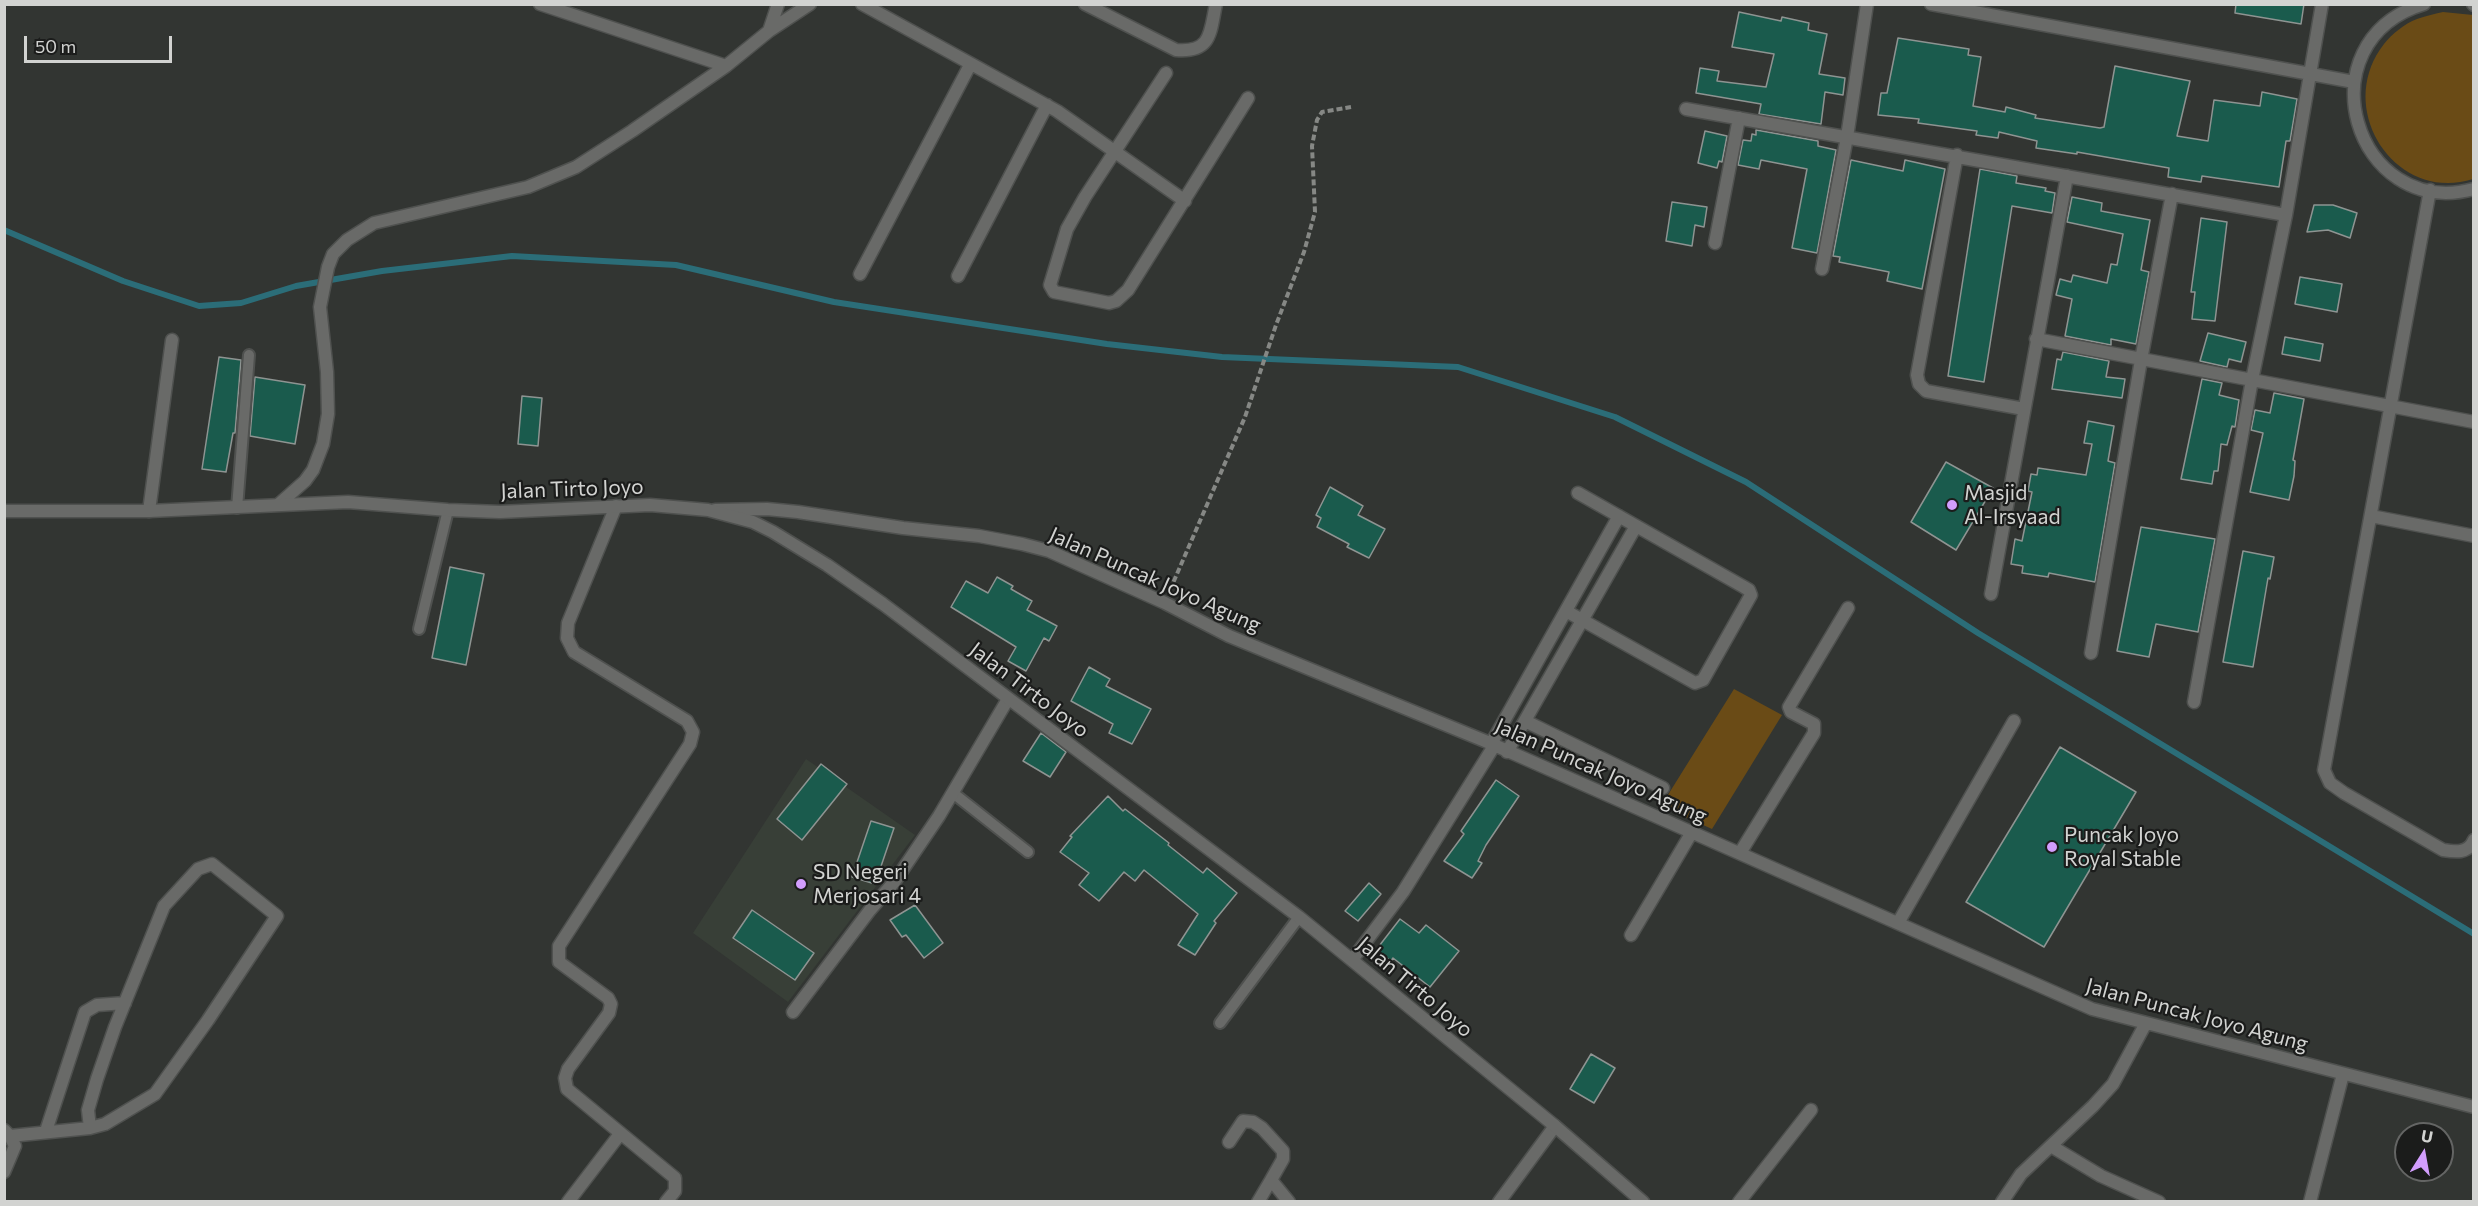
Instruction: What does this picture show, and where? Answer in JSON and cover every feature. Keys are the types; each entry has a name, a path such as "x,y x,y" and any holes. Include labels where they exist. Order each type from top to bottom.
{"street":[{"path":"540,4 726,66"},
{"path":"769,31 778,4"},
{"path":"279,504 305,481 313,470 326,432 327,372 320,307 333,254 347,240 374,223 528,187 576,167 633,131 726,66 769,31 810,4"},
{"path":"862,4 1047,105 1185,201"},
{"path":"1085,4 1176,50 1188,51 1199,48 1209,40 1216,4"},
{"path":"1822,269 1847,137 1867,4"},
{"path":"1931,4 2354,82"},
{"path":"2194,702 2252,380 2286,215 2322,4"},
{"path":"2424,4 2384,25 2364,51 2354,82 2354,113 2364,141 2372,154 2394,175 2407,183 2430,190 2451,192 2474,189"},
{"path":"860,274 970,65"},
{"path":"1166,73 1067,229 1050,285 1054,292 1109,303 1121,297 1128,290 1185,201 1248,98"},
{"path":"958,276 1047,105"},
{"path":"1686,109 1957,155 2286,215"},
{"path":"1715,243 1739,118"},
{"path":"1957,155 1917,375 1919,384 1926,391 2024,410"},
{"path":"1991,594 2067,176"},
{"path":"2430,190 2324,770 2330,783 2344,793 2443,850 2457,853 2471,846 2474,840"},
{"path":"2091,653 2172,194"},
{"path":"2036,339 2474,422"},
{"path":"149,511 172,340"},
{"path":"1566,611 1695,683 1703,680 1751,595 1749,590 1578,493"},
{"name":"Jalan Tirto Joyo","path":"4,511 149,511 348,502 500,512 650,505 708,510 753,522 827,565 883,604 1299,917 1555,1126 1643,1202"},
{"path":"616,506 568,623 567,638 574,652 687,722 693,732 690,744 559,946 557,954 559,962 608,998 611,1004 609,1013 568,1069 565,1078 567,1089 675,1178 675,1191 666,1202"},
{"name":"Jalan Puncak Joyo Agung","path":"708,510 767,509 798,512 1022,544 1049,551 1165,603 1229,636 1493,745 2092,1009 2474,1107"},
{"path":"1352,960 1403,892 1493,745 1619,516"},
{"path":"2371,516 2474,536"},
{"path":"1507,752 1636,526"},
{"path":"1740,853 1814,733 1814,724 1791,712 1789,707 1848,608"},
{"path":"793,1012 870,910 896,881 953,793 1008,699"},
{"path":"1525,721 1663,788"},
{"path":"1898,923 2014,721"},
{"path":"1631,935 1692,832"},
{"path":"4,1172 15,1146 7,1133 90,1128 123,1115 154,1094 208,1020 277,916 212,864 198,869 164,906 125,1003 88,1110 90,1128"},
{"path":"46,1131 85,1012 97,1005 125,1003"},
{"path":"2002,1202 2021,1174 2113,1084 2146,1023"},
{"path":"2310,1202 2343,1074"},
{"path":"1739,1202 1811,1110"},
{"path":"1229,1142 1243,1121 1253,1122 1262,1128 1283,1151 1283,1160 1258,1202"},
{"path":"1499,1202 1555,1126"},
{"path":"568,1202 620,1134"},
{"path":"2051,1146 2101,1176 2159,1202"},
{"path":"1271,1180 1288,1202"}],"lane":[{"path":"237,508 249,355"},
{"path":"419,629 448,510"},
{"path":"953,793 1028,852"},
{"path":"1220,1023 1299,917"}],"path":[{"path":"1165,603 1245,417 1304,252 1315,212 1312,146 1317,120 1322,112 1350,107"}],"shaded area":[{"path":"2443,12 2473,15 2473,179 2445,183 2419,178 2398,164 2381,145 2369,122 2366,96 2370,69 2387,40 2412,21"},
{"path":"1734,689 1782,715 1712,829 1661,806"},
{"name":"SD Negeri Merjosari 4","path":"806,759 915,835 788,1002 693,933"}],"building":[{"path":"2236,4 2304,4 2301,24 2235,13"},
{"path":"1739,12 1781,21 1782,17 1809,23 1808,30 1827,34 1819,74 1845,78 1843,95 1825,92 1821,124 1759,114 1761,104 1696,93 1700,68 1719,71 1717,81 1766,87 1774,54 1732,47"},
{"path":"1898,38 1969,49 1968,55 1981,57 1973,106 2005,112 2006,107 2036,115 2035,118 2100,128 2104,127 2115,66 2190,81 2177,136 2208,141 2214,100 2260,106 2262,92 2297,99 2290,141 2286,141 2279,187 2202,176 2201,182 2168,177 2169,168 2077,152 2077,154 2036,148 2037,141 1999,132 1998,138 1976,135 1977,131 1918,123 1919,119 1878,115 1881,93 1887,93"},
{"path":"1756,130 1818,141 1818,146 1836,150 1817,253 1792,248 1807,169 1761,160 1759,169 1738,165 1743,140 1751,141 1752,134 1756,135"},
{"path":"1705,131 1727,136 1722,162 1719,161 1717,168 1698,163"},
{"path":"1851,160 1903,171 1905,160 1945,169 1922,289 1887,281 1889,272 1839,262 1840,257 1833,256"},
{"path":"1980,169 2017,176 2016,183 2046,188 2045,191 2055,193 2052,213 2012,206 1984,382 1948,376"},
{"path":"2072,197 2102,203 2101,211 2150,220 2141,270 2149,272 2136,344 2111,339 2111,345 2065,336 2072,299 2056,295 2060,279 2071,282 2073,275 2107,283 2111,264 2117,265 2123,234 2067,222"},
{"path":"1672,202 1707,207 1704,227 1695,225 1692,246 1666,241"},
{"path":"2314,205 2333,205 2357,213 2350,238 2328,230 2307,232"},
{"path":"2201,218 2227,222 2215,321 2192,319 2195,292 2191,292"},
{"path":"2300,277 2342,284 2337,312 2295,304"},
{"path":"2208,333 2246,342 2241,362 2229,359 2227,367 2200,361"},
{"path":"2285,337 2323,344 2320,361 2282,354"},
{"path":"2063,352 2109,361 2106,377 2125,379 2122,398 2052,389 2057,359 2061,360"},
{"path":"219,357 241,360 235,433 233,433 226,472 202,469"},
{"path":"255,377 305,385 295,444 250,436"},
{"path":"2202,379 2222,383 2219,395 2239,400 2235,427 2232,426 2227,445 2221,444 2218,471 2214,471 2212,484 2181,479"},
{"path":"2274,393 2304,399 2293,460 2295,461 2294,476 2289,500 2250,492 2263,433 2251,430 2255,410 2270,413"},
{"path":"522,396 542,398 538,446 518,444"},
{"path":"2088,421 2114,426 2108,461 2115,463 2095,582 2049,573 2048,577 2022,573 2023,566 2011,564 2015,539 2022,541 2032,492 2028,491 2031,474 2037,475 2038,468 2086,475 2092,444 2084,443"},
{"name":"Masjid Al-Irsyaad","path":"1946,462 1993,488 1956,550 1911,522"},
{"path":"1330,487 1363,506 1358,515 1385,529 1369,558 1347,547 1349,544 1317,527 1321,518 1316,515"},
{"path":"2141,527 2215,539 2198,632 2156,624 2149,657 2117,651"},
{"path":"2243,551 2274,557 2270,579 2268,578 2253,667 2223,662"},
{"path":"450,567 484,574 466,665 432,658"},
{"path":"997,577 1013,586 1011,589 1032,601 1027,610 1057,626 1049,641 1044,638 1026,671 1008,661 1016,647 951,607 966,581 988,593"},
{"path":"1089,667 1110,679 1106,686 1151,709 1132,744 1109,733 1113,724 1071,701"},
{"path":"1041,733 1066,752 1050,777 1023,761"},
{"name":"Puncak Joyo Royal Stable","path":"2060,747 2136,792 2044,947 1966,902"},
{"path":"821,764 847,784 802,840 777,819"},
{"path":"1496,780 1519,796 1486,845 1478,861 1482,863 1472,878 1444,861 1464,834 1461,831"},
{"path":"1108,796 1123,811 1125,809 1169,843 1168,845 1203,873 1207,868 1237,893 1214,921 1216,923 1195,955 1178,945 1198,914 1144,870 1135,881 1124,872 1099,901 1079,885 1089,873 1060,852 1072,837 1070,836"},
{"path":"871,821 894,828 875,884 852,877"},
{"path":"1369,883 1381,894 1358,921 1345,911"},
{"path":"915,905 943,943 924,958 906,935 902,937 890,920"},
{"path":"752,910 814,953 795,980 733,938"},
{"path":"1400,919 1419,933 1426,925 1459,951 1430,987 1393,958 1391,961 1376,950"},
{"path":"1591,1054 1615,1068 1594,1103 1570,1089"}],"waterway":[{"path":"4,230 123,281 199,306 241,303 296,286 382,271 512,256 676,265 834,302 1107,344 1222,357 1458,367 1615,417 1746,482 1978,633 2474,934"}],"place":[{"name":"Masjid Al-Irsyaad","path":"1952,505"},
{"name":"Puncak Joyo Royal Stable","path":"2052,847"},
{"name":"SD Negeri Merjosari 4","path":"801,884"}]}
